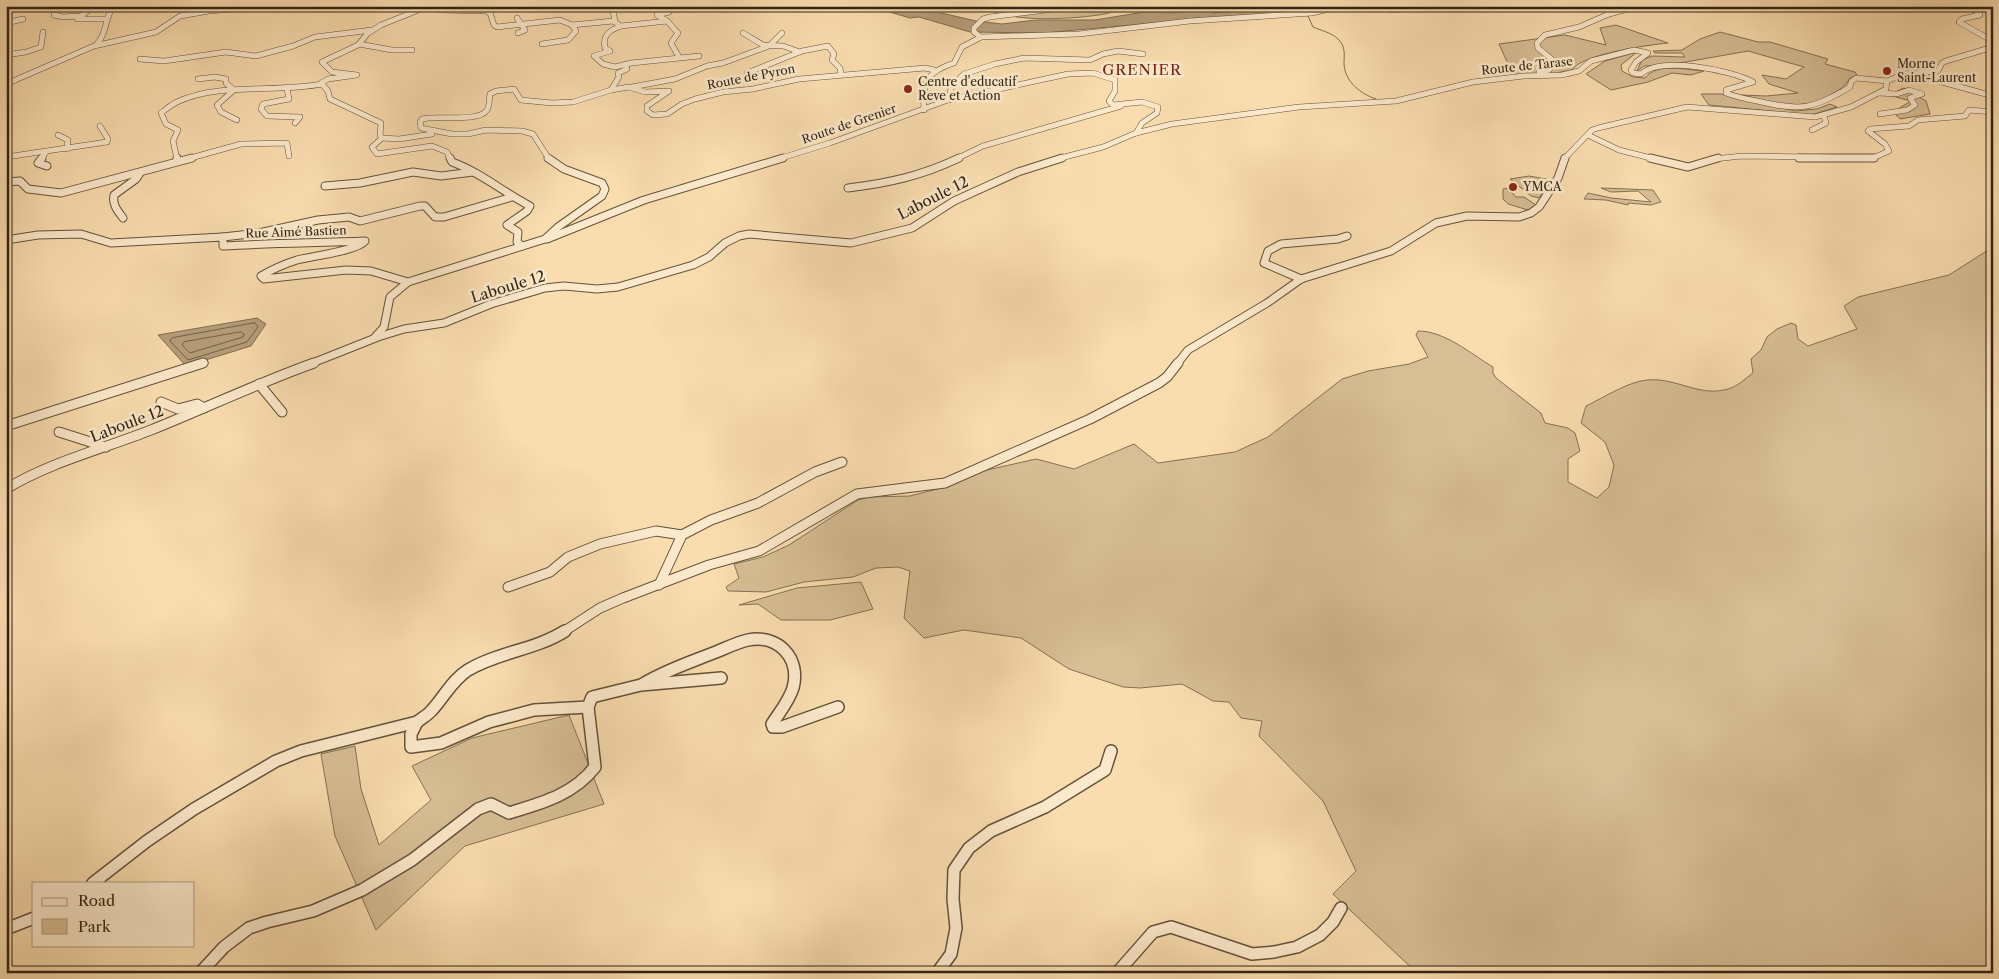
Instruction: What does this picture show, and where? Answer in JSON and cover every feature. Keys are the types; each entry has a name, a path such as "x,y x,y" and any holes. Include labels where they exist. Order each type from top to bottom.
{"street":[{"path":"54,15 59,14 63,17 78,16 94,6"},
{"path":"94,46 105,36 109,12 114,6"},
{"path":"194,6 208,8 209,11"},
{"path":"6,84 94,46 150,34 167,25 176,17 209,11 265,6"},
{"path":"140,59 164,61 229,52 259,56 315,37 372,30 426,6 440,10 480,10 519,6"},
{"path":"612,6 612,17 621,26"},
{"path":"981,37 974,32 974,28 983,19 1011,13 1077,6"},
{"path":"924,110 923,98 927,80 934,70 954,63 962,47 981,37 1079,34 1198,21 1312,13 1342,6"},
{"path":"1376,6 1383,9 1402,9 1423,6"},
{"path":"1514,77 1524,73 1549,70 1555,63 1554,60 1538,48 1537,43 1542,37 1579,27 1609,14 1639,6"},
{"path":"588,707 534,710 489,722 441,743 411,747 409,740 411,729 431,712 459,676 469,669 492,659 552,639 600,608 709,565 759,551 834,509 842,501 856,494 890,489 917,488 945,483 1090,419 1159,383 1167,377 1188,350 1267,303 1302,279 1391,251 1436,223 1467,216 1519,217 1531,212 1539,207 1558,178 1566,156 1598,128 1687,107 1733,109 1803,117 1824,116 1851,107 1879,93 1886,89 1887,81 1891,78 1938,71 1942,62 1992,48 1989,39 1959,22 1964,18 1980,15 1967,6"},
{"path":"511,7 524,11"},
{"path":"480,10 490,13 495,26 558,20 572,24 615,21"},
{"path":"669,12 657,15 670,23 678,33 671,43 679,57"},
{"path":"78,16 78,20 107,19"},
{"path":"517,18 525,30 518,33"},
{"path":"6,23 23,19"},
{"path":"667,22 621,26 607,31 603,43 605,48 610,51 594,56 608,66 699,56"},
{"path":"542,44 568,40 576,31 572,24"},
{"path":"636,26 643,30"},
{"path":"178,161 173,143 178,130 166,124 162,112 186,99 234,90 287,88 322,84 323,81 328,79 357,75 332,72 322,62 359,44 372,30"},
{"path":"6,55 26,52 42,46 43,32"},
{"path":"743,33 763,46 787,46 800,52"},
{"path":"629,87 675,79 707,66 723,63 769,46 782,33"},
{"path":"359,44 385,47 398,51 412,50"},
{"path":"746,73 800,52 830,46 835,55 832,60 840,68 841,74"},
{"name":"Route de Tarase","path":"1136,133 1172,124 1284,108 1396,101 1473,82 1514,77 1569,74 1579,71 1591,61 1638,50 1648,52 1632,66 1631,70 1633,72 1641,74 1652,67 1664,66 1702,68 1743,75 1753,82 1726,90 1726,93 1799,109 1828,101 1850,87 1851,82 1856,78 1887,81"},
{"path":"948,100 952,86 964,74 995,64 1024,58 1090,60 1103,54 1118,51 1143,54"},
{"path":"611,90 619,78 618,73 627,69 624,65"},
{"name":"Route de Pyron","path":"383,329 390,297 408,282 442,270 545,240 558,227 602,196 605,189 602,183 564,169 548,158 533,134 522,131 486,130 468,134 452,134 421,128 420,122 427,117 470,117 483,114 489,106 490,94 502,90 514,89 521,100 552,103 582,100 611,90 629,87 645,92 670,91 647,106 647,111 653,115 667,114 689,102 723,92 753,89 799,79 925,68 934,70"},
{"name":"Route de Grenier","path":"545,240 644,200 830,143 948,100 1060,75 1088,73 1115,80 1115,90 1109,101 1110,104 1147,102 1158,107 1156,113 1142,122 1136,133"},
{"path":"1915,74 1993,96"},
{"path":"198,79 225,78 226,83 234,90"},
{"path":"322,84 328,90 330,99 335,103 370,116 381,123 380,135 382,138"},
{"path":"287,88 289,99 263,104 261,109 267,116 300,117 295,123"},
{"path":"234,90 217,104 221,112 237,120"},
{"path":"1879,93 1897,94 1909,90 1922,94 1910,98 1915,105 1907,110 1880,114"},
{"path":"848,188 886,183 931,171 983,146 1129,104"},
{"path":"1588,135 1619,150 1688,167 1699,166 1727,156 1811,159 1873,157 1887,154 1889,150 1882,141 1868,131 1870,129 1909,126 1918,120 1965,116 1969,110 1993,112"},
{"path":"1812,130 1826,123 1824,116"},
{"path":"6,157 107,142 108,139 100,126"},
{"path":"468,134 456,137 424,133 400,139 382,138 372,147 377,154 390,154 422,147 445,150 452,162 473,172 530,206 528,211 507,225 518,232 518,242 522,246"},
{"name":"Laboule 12","path":"6,489 26,478 392,332 444,324 491,304 545,288 564,286 606,289 627,285 693,265 709,257 725,242 739,236 750,234 851,243 912,228 928,220 954,201 1008,176 1048,161 1103,147 1136,133"},
{"path":"58,135 68,140 67,149"},
{"path":"6,182 20,181 28,189 61,192 241,144 261,141 265,143 287,143 289,156"},
{"path":"46,152 38,163 47,166"},
{"path":"123,218 115,207 113,196 118,190 139,176 140,172"},
{"path":"326,186 360,183 413,172 447,176 473,172"},
{"path":"223,237 259,233 318,220 349,217 366,220 420,206 425,206 435,216 444,217 512,197"},
{"name":"Rue Aimé Bastien","path":"6,240 38,235 81,234 111,243 223,237 224,246 284,242 325,243 364,241 363,244 350,248 295,260 272,269 261,276 264,279 346,270 371,271 408,282"},
{"path":"1302,279 1264,263 1268,252 1281,244 1338,239 1347,236"},
{"path":"374,338 383,329 392,332"},
{"path":"6,426 204,363"},
{"path":"259,384 282,412"},
{"path":"161,402 178,409 197,404 204,408"},
{"path":"59,432 107,447"},
{"path":"508,587 550,572 568,557 600,544 656,531 682,535 711,520 758,503 815,472 842,462"},
{"path":"659,585 682,535"},
{"path":"641,685 661,673 748,640 758,639 771,641 784,647 794,663 793,688 772,724 773,727 782,727 838,707"},
{"path":"200,973 216,953 242,932 262,924 313,911 366,888 388,875 447,833 466,815 479,807 491,804 509,813 559,798 570,792 588,778 595,767 588,707 592,697 641,685 721,678"},
{"path":"94,882 146,841 178,819 276,761 300,751 417,722"},
{"path":"937,973 951,954 956,928 953,899 954,870 969,848 991,831 1045,806 1105,770 1111,752"},
{"path":"1117,973 1153,932 1171,927 1252,954 1274,952 1297,947 1320,935 1333,922 1341,908"},
{"path":"6,930 32,919"}],"green space":[{"path":"977,6 1127,6 1119,10 1094,16 1049,19 1014,17"},
{"path":"1616,25 1668,43 1631,48 1601,55 1578,64 1572,70 1545,75 1513,75 1499,44 1565,35 1606,45 1600,28"},
{"path":"1720,32 1758,42 1770,42 1828,59 1825,64 1855,72 1857,75 1850,78 1844,86 1830,95 1808,104 1797,105 1775,103 1742,95 1766,96 1798,93 1769,84 1762,75 1786,79 1804,67 1748,51 1669,65 1644,66 1637,71 1642,60 1652,56 1685,57 1682,53 1655,53 1653,51 1682,50 1700,39"},
{"path":"1637,52 1621,65 1622,71 1633,77 1645,78 1650,73 1664,68 1704,71 1691,75 1672,73 1648,82 1611,90 1586,74 1605,61"},
{"path":"1904,88 1926,101 1930,114 1900,119 1893,112 1911,101 1888,95"},
{"path":"1701,94 1721,94 1795,111 1817,109 1830,104 1837,107 1811,115 1709,105"},
{"path":"1529,176 1551,180 1539,198 1531,196 1510,179"},
{"path":"1508,188 1516,197 1524,197 1536,205 1528,210 1508,204 1503,199 1503,189"},
{"path":"1601,188 1653,190 1661,202 1651,205 1628,203 1628,205 1606,200 1584,199 1588,193 1611,198 1651,202 1638,191 1611,192"},
{"path":"1993,250 1993,973 1417,973 1333,894 1356,871 1323,801 1259,736 1262,721 1241,718 1229,702 1213,701 1182,684 1140,688 1123,687 1069,669 1021,638 964,630 924,638 904,618 910,571 898,567 876,568 853,577 804,582 766,592 728,591 726,587 739,578 734,564 763,557 789,545 858,500 869,497 910,496 937,489 987,470 1036,459 1074,469 1134,444 1158,463 1235,452 1268,437 1342,379 1368,371 1409,364 1428,357 1416,335 1418,331 1438,335 1467,350 1493,367 1493,373 1496,378 1541,413 1545,423 1568,428 1575,433 1580,451 1568,459 1568,482 1597,498 1609,487 1614,465 1605,442 1581,423 1586,406 1624,387 1647,380 1658,380 1709,391 1731,388 1753,373 1751,359 1761,350 1767,337 1777,329 1791,323 1796,325 1798,339 1808,346 1857,329 1844,306 1858,297 1949,275 1985,252"},
{"path":"861,582 873,609 830,620 781,620 758,604 739,605 797,588"},
{"path":"569,715 604,804 465,846 376,930 335,836 321,754 355,746 361,789 379,845 431,800 412,766 472,738"}],"water":[{"path":"869,6 911,6 976,21 1002,24 1036,20 1095,20 1144,12 1172,13 1221,6 1335,6 1305,12 1184,20 1044,33 970,32 919,17 910,18"},
{"path":"257,318 266,324 251,346 186,366 158,335"}],"waterway":[{"path":"1307,14 1313,27 1333,35 1341,42 1347,76 1365,94 1376,99"}],"place":[{"name":"Morne Saint-Laurent","path":"1887,71"},
{"name":"Centre d'educatif Reve et Action","path":"908,89"},
{"name":"YMCA","path":"1513,187"}],"district":[{"name":"GRENIER","path":"1142,70"}]}
